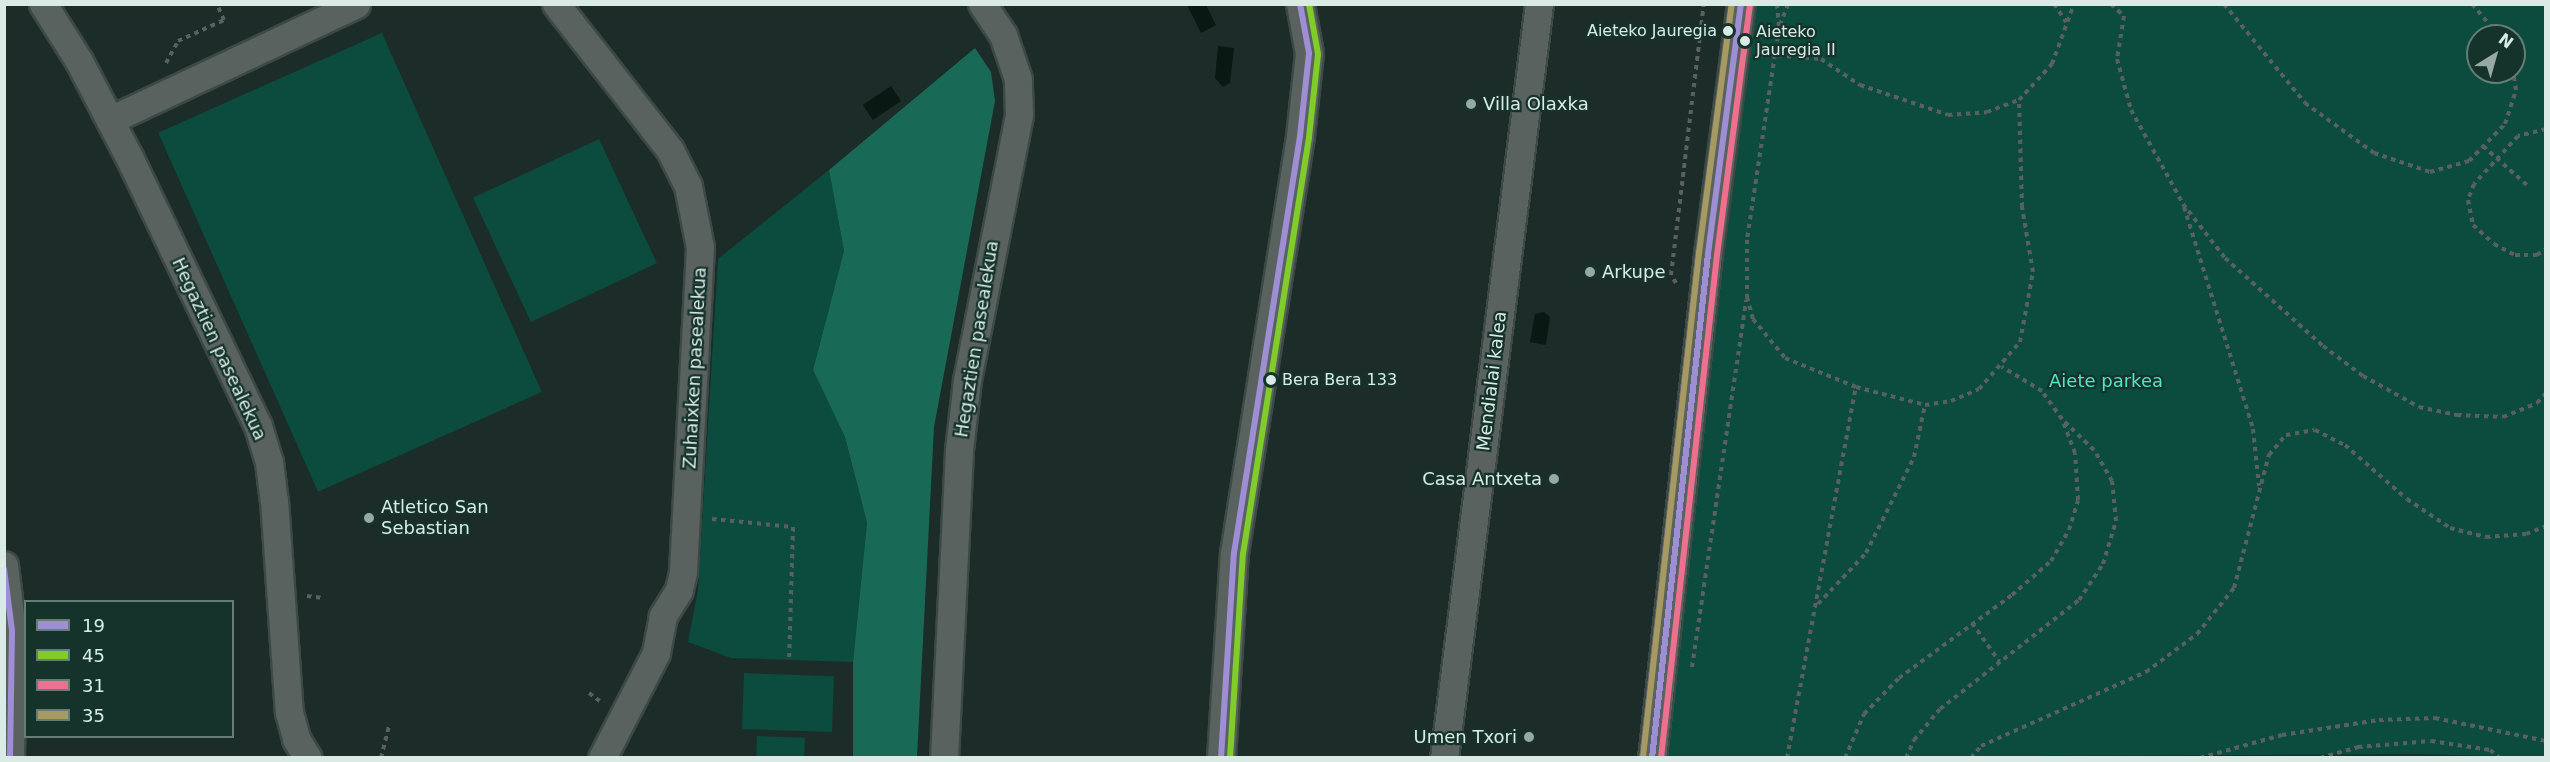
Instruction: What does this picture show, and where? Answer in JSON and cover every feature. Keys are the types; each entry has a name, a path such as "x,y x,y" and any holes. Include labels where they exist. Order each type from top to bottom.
{"street":[{"name":"Hegaztien pasealekua","path":"43,4 79,61 110,120 240,388 269,462 289,712 296,739 308,758"},
{"path":"110,120 356,4"},
{"name":"Zuhaixken pasealekua","path":"556,4 670,150 688,186 696,216 700,247 683,572 678,590 663,616 656,653 602,758"},
{"name":"Hegaztien pasealekua","path":"944,758 959,450 967,380 1019,114 1018,79 1003,35 981,4"},
{"path":"1221,758 1234,554 1300,136 1309,53 1300,4"},
{"name":"Mendialai kalea","path":"1444,758 1539,4"},
{"path":"1649,752 1708,254 1741,4"},
{"path":"4,566 12,631 10,758"}],"path":[{"path":"163,95 154,73 165,67 178,41 224,20 217,4"},
{"path":"1691,674 1747,297 1747,240 1776,55 1779,28 1777,4"},
{"path":"1779,28 1788,4"},
{"path":"2054,4 2066,22"},
{"path":"1734,70 1758,53 1821,59 1860,85 1948,115 1987,111 2019,100 2052,64 2074,4"},
{"path":"2111,4 2124,16 2117,58 2131,110 2183,204 2225,258 2323,346 2363,376 2419,407 2457,415 2503,417 2537,404 2546,393"},
{"path":"2224,4 2305,103 2374,153 2430,172 2469,161 2505,124 2516,90 2515,84"},
{"path":"2472,4 2489,24"},
{"path":"1747,297 1753,319 1785,358 1856,387 1925,405 1951,401 1978,388 2002,367 2020,342 2032,272 2022,207 2019,100"},
{"path":"2546,129 2518,136 2474,184 2468,200 2473,225 2494,244 2515,255 2537,255 2546,249"},
{"path":"2483,146 2527,185"},
{"path":"2183,204 2253,429 2259,488"},
{"path":"1906,758 1914,740 1940,709 2000,661 2044,631 2079,600 2103,564 2116,521 2112,482 2094,450 2062,419 2042,391 2002,367"},
{"path":"1787,758 1856,387"},
{"path":"1817,605 1866,553 1914,457 1925,405"},
{"path":"1845,758 1864,714 1899,678 2051,561 2069,530 2078,500 2076,453 2062,419"},
{"path":"1971,758 1981,746 2146,672 2197,634 2234,588 2269,455 2286,435 2315,430 2345,445 2407,500 2450,528 2486,537 2526,534 2546,526"},
{"path":"703,518 793,527 789,660"},
{"path":"1972,623 2000,661"},
{"path":"2200,758 2282,735 2379,720 2435,718 2546,741"},
{"path":"381,758 389,726"},
{"path":"2320,758 2358,747 2431,741 2490,750 2500,758"}],"green space":[{"name":"Aiete parkea","path":"1750,5 2545,5 2545,757 2415,754 1666,758"},
{"path":"382,33 542,392 318,492 158,133"},
{"path":"975,48 991,72 995,101 934,427 917,757 853,757 853,662 867,523 845,437 813,370 844,251 829,170"},
{"path":"599,139 657,263 531,322 473,198"},
{"path":"829,170 844,251 813,370 845,437 867,523 853,662 731,658 688,642 698,590 718,259"},
{"path":"744,673 834,676 832,732 742,729"},
{"path":"757,736 805,738 804,758 756,757"}],"shaded area":[{"path":"1187,5 1206,5 1216,25 1201,33"},
{"path":"1218,46 1234,48 1230,83 1223,87 1215,78"},
{"path":"891,86 901,101 873,120 863,105"},
{"path":"1544,312 1550,317 1546,345 1530,342 1535,314"}],"transit line":[{"name":"19","path":"1221,758 1234,553 1300,136 1309,53 1300,4"},
{"name":"45","path":"1230,758 1243,554 1309,137 1318,54 1309,4"},
{"name":"35","path":"1643,757 1699,253 1732,4"},
{"name":"19","path":"1652,758 1708,254 1741,4"},
{"name":"31","path":"1661,758 1717,255 1750,5"},
{"name":"19","path":"4,569 12,631 10,758"}],"place":[{"name":"Aieteko Jauregia","path":"1728,31"},
{"name":"Aieteko Jauregia II","path":"1745,41"},
{"name":"Villa Olaxka","path":"1471,104"},
{"name":"Arkupe","path":"1590,272"},
{"name":"Bera Bera 133","path":"1271,380"},
{"name":"Casa Antxeta","path":"1554,479"},
{"name":"Atletico San Sebastian","path":"369,518"},
{"name":"Umen Txori","path":"1529,737"}]}
